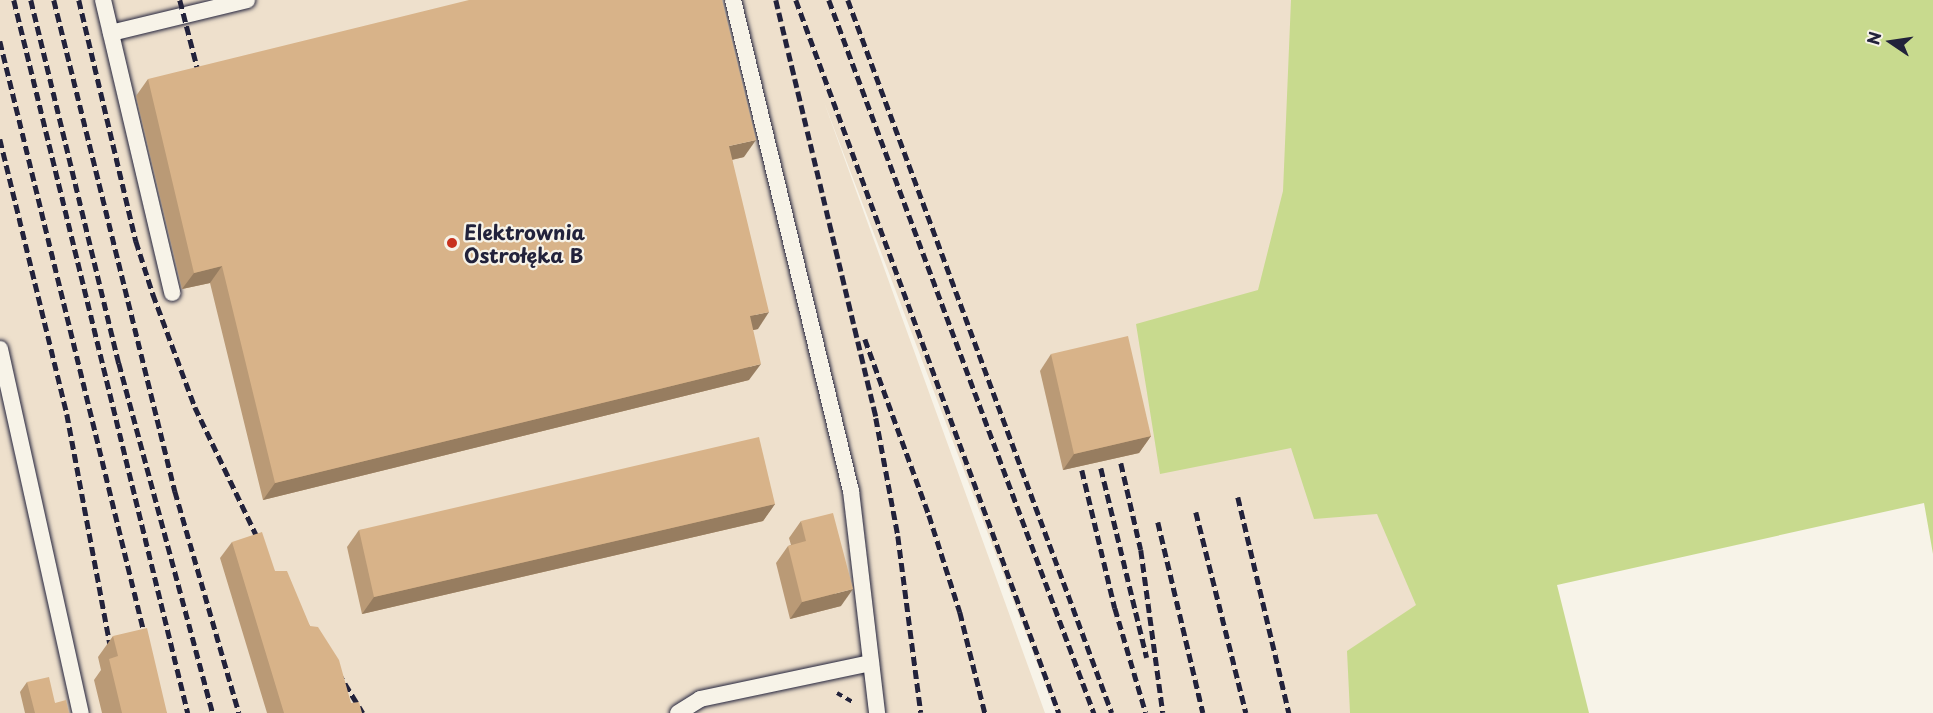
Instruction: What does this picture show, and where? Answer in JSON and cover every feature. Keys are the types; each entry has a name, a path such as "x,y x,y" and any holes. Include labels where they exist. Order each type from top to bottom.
{"lane":[{"path":"103,0 172,293"},
{"path":"111,33 247,0"},
{"path":"733,0 851,491 877,713"},
{"path":"0,349 81,713"},
{"path":"678,713 700,699 871,663"}],"shaded area":[{"path":"0,0 1328,0 1529,713 1056,713 824,102 1045,713 0,713"}],"green space":[{"path":"1291,0 1933,0 1933,554 1924,503 1557,585 1589,713 1350,713 1347,651 1416,605 1377,514 1314,519 1291,448 1160,474 1136,324 1258,290 1283,191"}],"building":[{"name":"Elektrownia Ostrołęka B","path":"469,0 722,0 756,140 729,146 769,312 750,316 761,364 275,483 222,266 194,273 148,79"},
{"path":"1128,336 1151,436 1074,454 1051,354"},
{"path":"759,437 775,504 374,597 359,530"},
{"path":"833,513 853,589 802,602 788,546 806,541 801,521"},
{"path":"262,532 275,571 287,571 310,626 318,627 339,660 351,703 359,702 362,713 284,713 232,542"},
{"path":"147,628 167,713 122,713 109,659 118,656 113,636"},
{"path":"49,677 55,703 66,700 69,713 35,713 27,682"}],"railway":[{"path":"14,0 188,713"},
{"path":"31,0 119,363 213,713"},
{"path":"54,0 175,491 239,713"},
{"path":"79,0 136,241 153,294 195,407 263,549"},
{"path":"180,0 200,78"},
{"path":"776,0 876,418 898,536 921,713"},
{"path":"796,0 1059,713"},
{"path":"829,0 1094,713"},
{"path":"848,0 1112,713"},
{"path":"0,41 147,644"},
{"path":"0,139 67,414 112,654"},
{"path":"865,339 929,515 960,612 985,713"},
{"path":"1121,463 1141,550 1163,713"},
{"path":"1101,468 1147,658"},
{"path":"1082,470 1115,608 1146,713"},
{"path":"1238,497 1289,713"},
{"path":"1196,512 1246,713"},
{"path":"1158,522 1203,713"},
{"path":"338,672 363,713"}],"place":[{"name":"Elektrownia Ostrołęka B","path":"452,243"}]}
